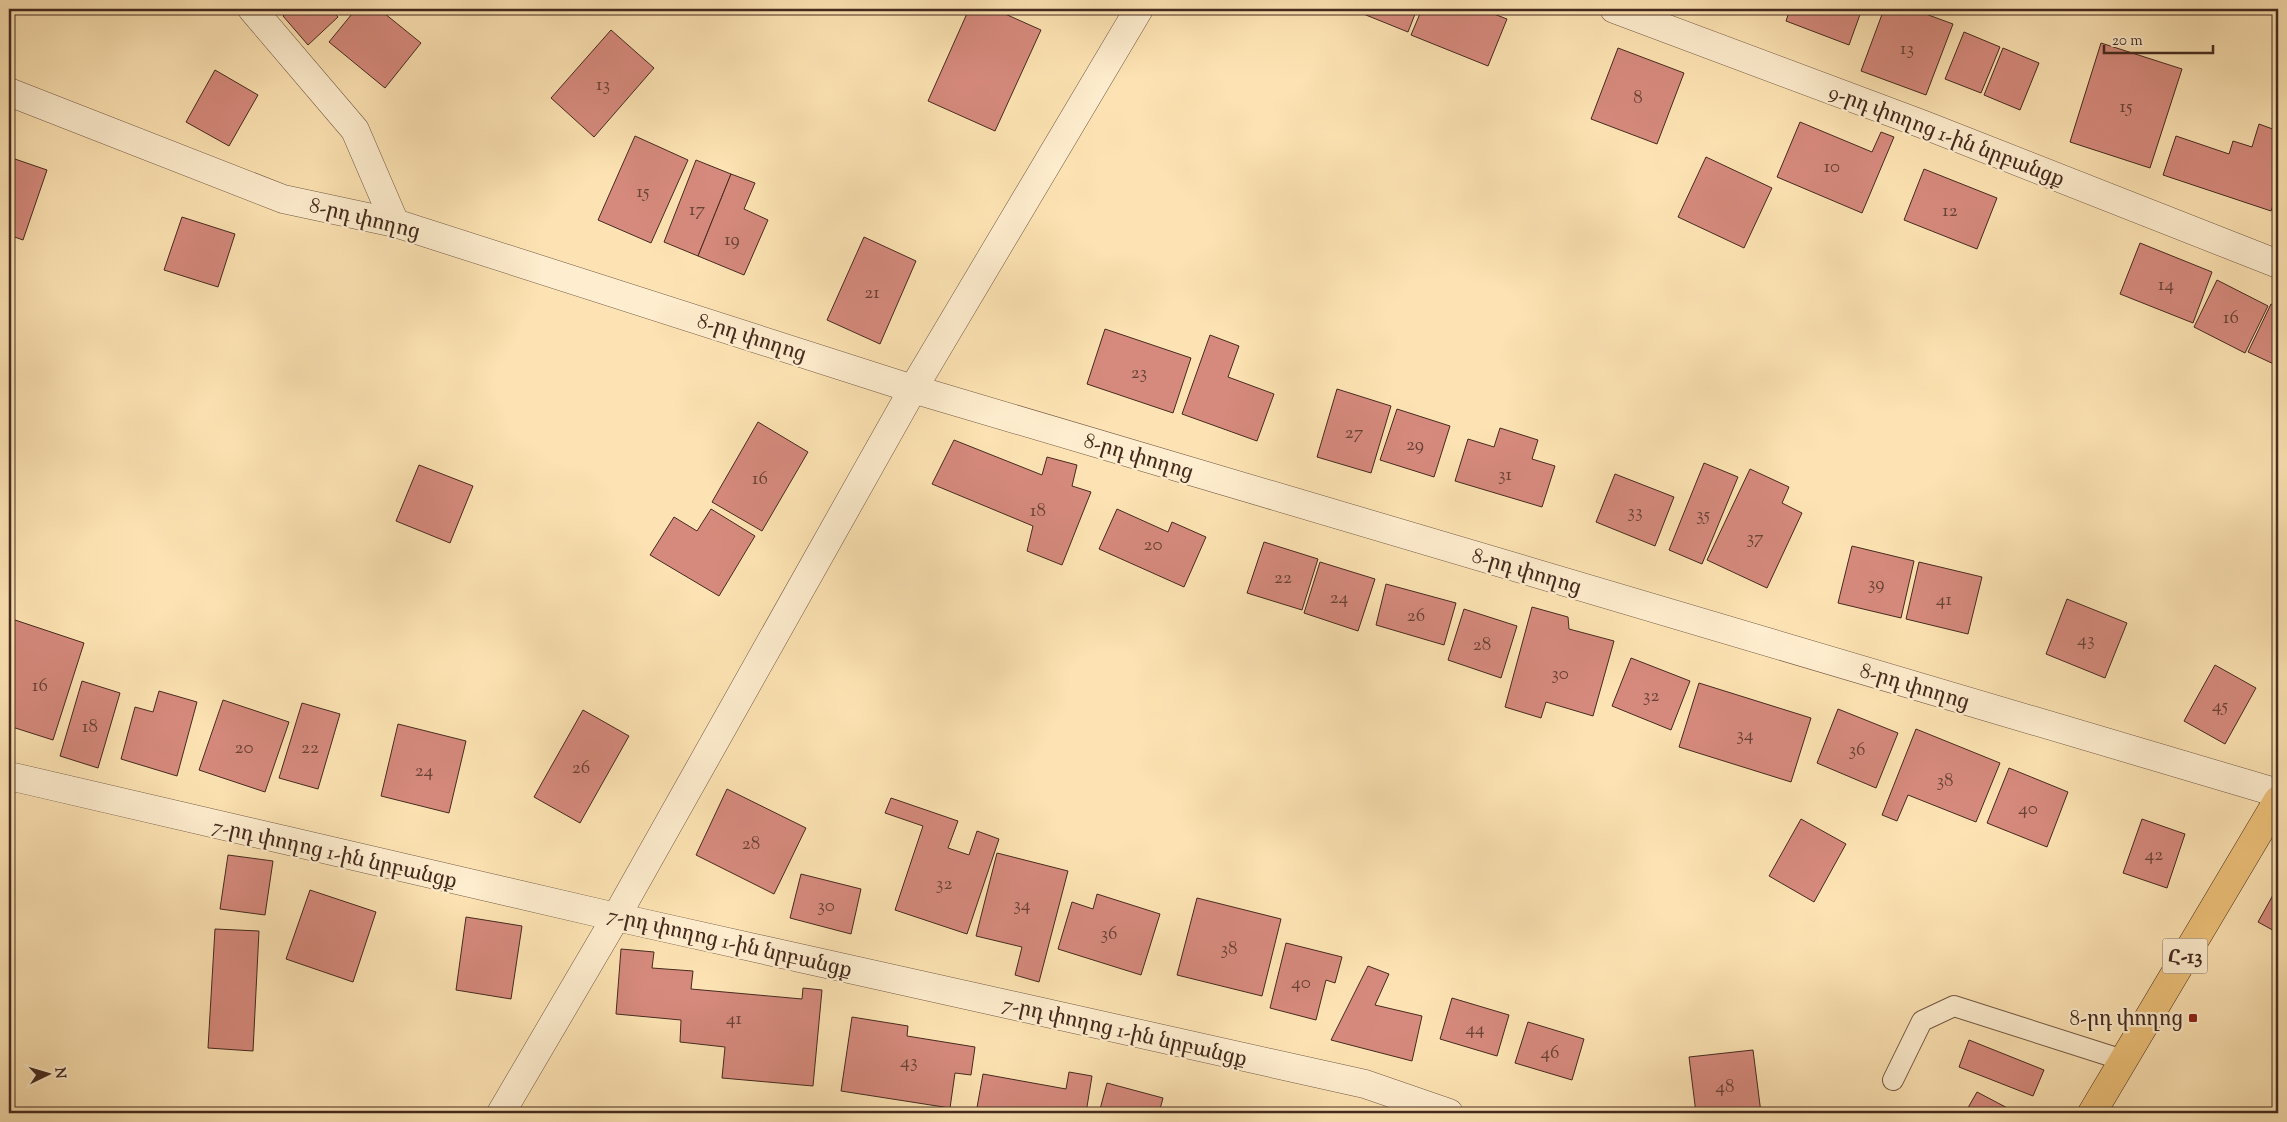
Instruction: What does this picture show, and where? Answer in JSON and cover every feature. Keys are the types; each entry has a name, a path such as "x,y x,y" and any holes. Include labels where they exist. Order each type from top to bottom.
{"main road":[{"name":"Հ-13","path":"2092,1113 2278,800"}],"street":[{"path":"252,9 355,130 395,223"},
{"path":"501,1113 616,917 913,389 1139,9"},
{"name":"9-րդ փողոց 1-ին նրբանցք","path":"1614,9 1922,124 2278,264"},
{"name":"8-րդ փողոց","path":"9,92 283,199 395,223 913,389 2278,793"},
{"name":"7-րդ փողոց 1-ին նրբանցք","path":"9,776 616,917 1366,1084 1449,1113"}],"lane":[{"path":"1893,1080 1922,1021 1954,1006 2123,1060"}],"building":[{"path":"290,9 331,9 338,17 308,45 283,16"},
{"path":"356,9 379,9 421,43 385,88 329,42"},
{"path":"969,9 994,9 1041,30 995,131 928,101"},
{"path":"1351,9 1417,9 1408,32"},
{"path":"1422,9 1481,9 1507,19 1488,66 1411,35"},
{"path":"1790,9 1862,9 1849,45 1786,21"},
{"path":"1884,9 1912,9 1953,24 1926,95 1861,71"},
{"path":"611,30 654,68 594,137 551,98"},
{"path":"1964,32 2000,47 1981,93 1945,79"},
{"path":"2101,43 2182,69 2150,168 2070,142"},
{"path":"1618,48 1684,73 1657,144 1591,119"},
{"path":"2003,48 2039,63 2020,110 1984,95"},
{"path":"215,70 258,95 229,146 186,122"},
{"path":"1800,122 1872,152 1881,132 1894,137 1862,213 1777,177"},
{"path":"2259,124 2278,131 2278,191 2271,211 2163,175 2176,136 2229,154 2233,141 2252,147"},
{"path":"635,136 688,160 651,243 598,220"},
{"path":"9,157 47,170 23,240 9,235"},
{"path":"1706,157 1772,188 1744,248 1678,217"},
{"path":"696,160 731,174 698,256 664,242"},
{"path":"1924,169 1997,198 1977,249 1904,220"},
{"path":"731,174 755,183 744,209 768,220 744,275 698,256"},
{"path":"182,217 235,234 218,287 164,270"},
{"path":"864,237 916,261 880,344 827,320"},
{"path":"2140,243 2212,272 2193,323 2120,294"},
{"path":"2217,280 2268,306 2245,353 2194,327"},
{"path":"2271,304 2278,307 2278,366 2248,352"},
{"path":"1105,329 1191,358 1173,413 1087,384"},
{"path":"1210,335 1239,346 1228,377 1274,394 1257,441 1182,414"},
{"path":"1337,389 1391,406 1371,473 1317,457"},
{"path":"1397,409 1450,426 1434,477 1380,460"},
{"path":"758,422 808,452 762,531 712,502"},
{"path":"1500,428 1538,440 1532,459 1555,466 1542,507 1455,481 1468,439 1494,447"},
{"path":"954,440 1042,475 1047,457 1077,465 1072,486 1091,492 1062,565 1027,551 1033,526 932,484"},
{"path":"1704,463 1738,477 1702,564 1669,550"},
{"path":"419,465 473,486 450,543 396,521"},
{"path":"1750,469 1789,487 1782,503 1802,513 1767,588 1707,560"},
{"path":"1615,474 1674,497 1655,546 1596,522"},
{"path":"711,509 755,536 719,596 650,555 674,517 697,531"},
{"path":"1117,509 1168,532 1172,522 1206,537 1184,587 1099,549"},
{"path":"1264,542 1318,559 1302,610 1247,593"},
{"path":"1852,546 1914,561 1901,618 1838,603"},
{"path":"1320,562 1375,579 1358,631 1304,613"},
{"path":"1919,562 1982,577 1968,634 1906,619"},
{"path":"1386,584 1456,603 1444,645 1376,625"},
{"path":"2067,599 2127,623 2105,678 2046,654"},
{"path":"1532,607 1568,617 1569,629 1614,641 1593,716 1546,702 1541,718 1505,707"},
{"path":"1464,609 1517,626 1501,678 1448,660"},
{"path":"12,619 84,643 53,740 9,726 9,627"},
{"path":"1631,658 1690,681 1671,730 1612,706"},
{"path":"2215,665 2256,688 2225,744 2184,721"},
{"path":"82,681 120,693 98,768 60,756"},
{"path":"1699,683 1811,718 1791,782 1679,747"},
{"path":"159,691 197,702 177,776 121,759 135,707 153,712"},
{"path":"223,700 289,722 265,792 199,770"},
{"path":"302,703 340,714 318,789 279,778"},
{"path":"1838,709 1898,733 1876,788 1817,763"},
{"path":"583,710 629,736 580,823 534,797"},
{"path":"398,724 466,741 449,813 381,796"},
{"path":"1916,729 2000,763 1976,822 1908,795 1897,821 1882,815"},
{"path":"2009,768 2068,792 2047,847 1987,823"},
{"path":"727,789 806,828 774,894 696,855"},
{"path":"891,798 958,821 948,848 969,855 977,831 999,839 967,934 895,910 923,826 885,813"},
{"path":"1801,819 1846,844 1814,902 1769,876"},
{"path":"2142,819 2185,834 2167,888 2123,873"},
{"path":"997,853 1068,871 1039,982 1015,975 1022,947 976,936"},
{"path":"228,855 273,861 265,915 220,909"},
{"path":"801,874 861,889 851,934 790,918"},
{"path":"2278,886 2278,933 2258,922"},
{"path":"310,890 376,912 353,982 286,959"},
{"path":"1097,894 1160,914 1141,975 1058,949 1072,902 1093,909"},
{"path":"1197,898 1281,919 1262,996 1177,975"},
{"path":"466,917 522,926 511,999 456,990"},
{"path":"215,929 259,931 253,1051 208,1048"},
{"path":"1286,943 1342,957 1335,983 1326,980 1316,1020 1270,1008"},
{"path":"621,949 654,952 652,968 693,971 691,989 802,999 803,988 822,990 813,1086 722,1078 725,1047 680,1042 681,1020 616,1014"},
{"path":"1368,966 1389,974 1375,1005 1422,1016 1412,1061 1331,1040"},
{"path":"1452,998 1509,1015 1497,1056 1440,1039"},
{"path":"852,1017 908,1026 907,1036 975,1047 971,1075 955,1073 950,1108 841,1091"},
{"path":"1528,1022 1584,1039 1572,1080 1515,1063"},
{"path":"1969,1040 2044,1070 2033,1096 1959,1067"},
{"path":"1753,1050 1761,1113 1696,1113 1689,1057"},
{"path":"1069,1072 1092,1076 1086,1113 976,1113 983,1074 1066,1089"},
{"path":"1107,1083 1163,1098 1159,1113 1099,1113"},
{"path":"1977,1092 2015,1112 1965,1113"}],"place":[{"name":"8-րդ փողոց","path":"2193,1018"}]}
